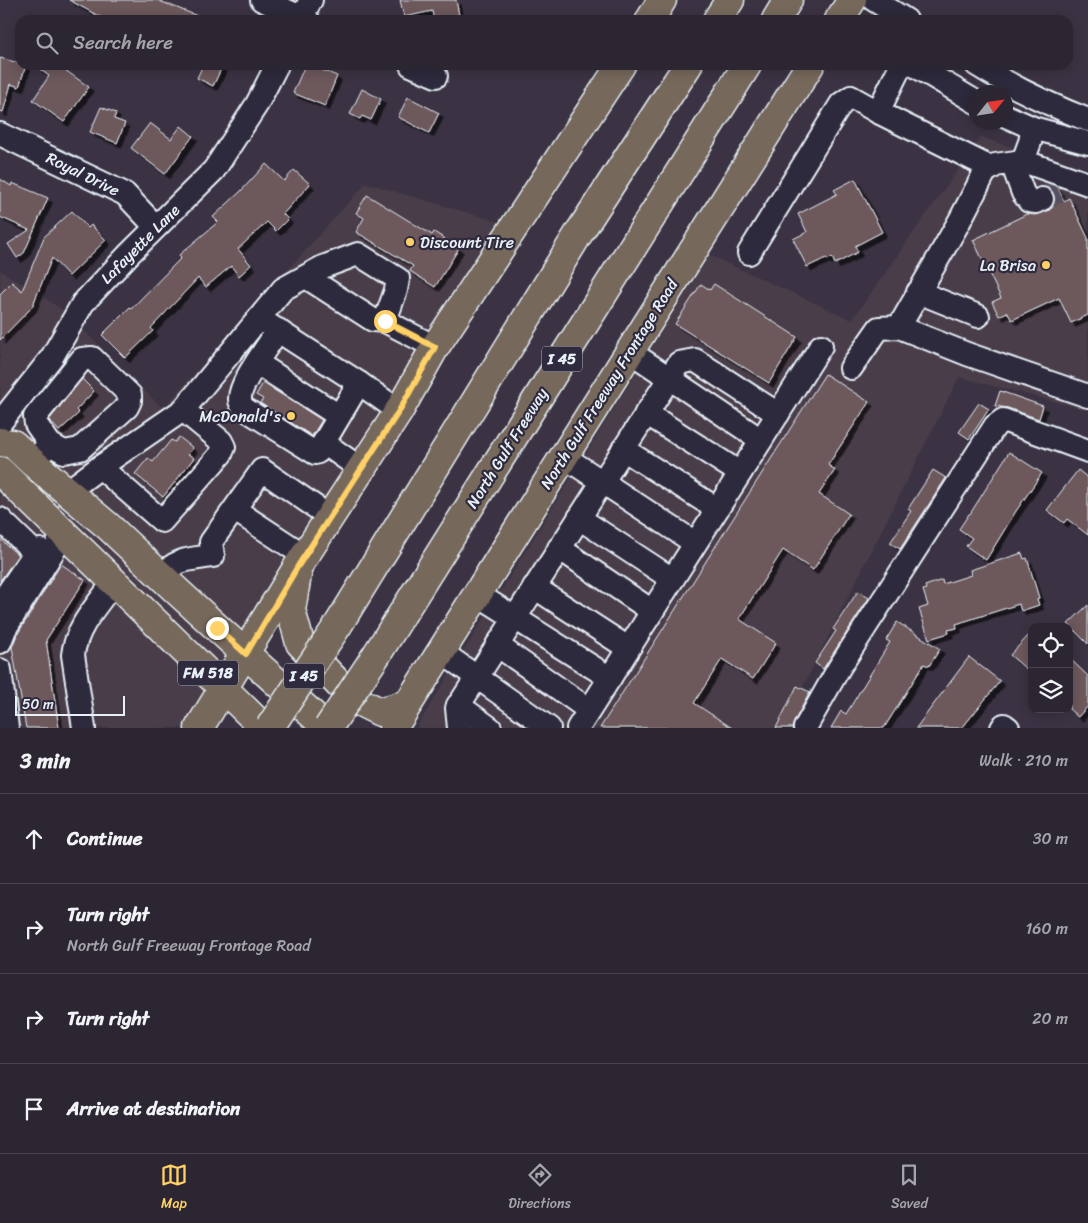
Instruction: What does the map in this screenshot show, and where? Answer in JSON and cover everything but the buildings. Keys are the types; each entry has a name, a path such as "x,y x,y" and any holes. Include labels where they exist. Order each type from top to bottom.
{"main road":[{"path":"653,15 662,0"},
{"path":"720,15 730,0"},
{"path":"779,15 788,0"},
{"path":"199,728 223,688 241,650 302,561 399,411 435,347 618,70"},
{"name":"I 45","path":"270,728 338,626 579,233 685,70"},
{"name":"North Gulf Freeway","path":"328,728 377,654 744,70"},
{"name":"North Gulf Freeway Frontage Road","path":"392,728 807,70"},
{"name":"FM 518","path":"0,442 41,453 68,492 109,527 328,728"},
{"name":"FM 518","path":"0,472 264,728"},
{"path":"302,561 292,610 300,643 352,698 380,712 407,704"}],"street":[{"path":"262,0 305,14"},
{"path":"874,0 898,15"},
{"name":"Lafayette Lane","path":"0,423 52,357 83,302 214,170 257,104 274,70"},
{"path":"422,70 436,76"},
{"path":"878,112 899,70"},
{"path":"922,70 968,98"},
{"path":"976,85 979,70"},
{"path":"985,70 1088,120"},
{"path":"749,252 841,104 851,98 878,112 1009,164 1084,183"},
{"path":"1013,119 1033,128 1088,143"},
{"path":"899,328 985,172 1009,164 1030,142 1033,128"},
{"name":"Royal Drive","path":"0,134 124,194 156,227"},
{"path":"1009,164 1029,201 1036,202 1084,183"},
{"path":"68,492 100,467 183,410 283,289 306,276 323,267 358,254 398,279 385,321"},
{"path":"306,276 372,320 385,321 435,347"},
{"path":"918,292 978,316"},
{"path":"259,318 399,411"},
{"path":"851,368 879,328 899,328 1088,396"},
{"path":"278,330 244,383 240,398 241,405 245,409 315,453 318,452 324,443 359,383"},
{"path":"64,335 92,358 130,395 130,401 128,407 80,449 41,453 35,417 82,359 92,358"},
{"path":"497,645 583,719 821,346"},
{"path":"629,352 761,440"},
{"path":"459,728 456,708 458,704 679,363 695,360 778,414"},
{"path":"257,363 339,416"},
{"path":"31,384 51,396"},
{"path":"100,467 162,521 221,454 224,447 221,441 183,410"},
{"path":"646,413 740,473"},
{"path":"805,728 839,668 995,426 1004,420 1088,452"},
{"path":"324,443 361,469"},
{"path":"623,449 717,509"},
{"path":"564,456 695,543"},
{"path":"162,577 171,566 180,560 213,556 211,542 262,470 330,517"},
{"path":"25,497 0,518 35,553"},
{"path":"235,510 302,561"},
{"path":"579,518 672,579"},
{"path":"0,604 35,553 64,534"},
{"path":"0,642 5,629 64,534"},
{"path":"559,548 652,611"},
{"path":"84,728 73,655 74,644 78,632 114,582"},
{"path":"534,587 628,648"},
{"path":"477,594 610,678"},
{"path":"440,651 549,728"},
{"path":"0,670 7,728"},
{"path":"458,704 490,728"},
{"path":"1002,728 1004,725 1008,728"}],"shaded area":[{"path":"981,137 1088,174 1088,410 959,377 782,728 416,728 709,255 852,320"},
{"path":"366,183 499,222 186,728 0,728 0,270 63,310 163,409"}],"tunnel":[{"path":"1042,199 1059,191"}],"place":[{"name":"Discount Tire","path":"410,242"},
{"name":"La Brisa","path":"1046,265"},
{"name":"McDonald's","path":"291,416"}],"route":[{"path":"217,628 246,654 298,566 399,411 435,347 385,321"}]}
